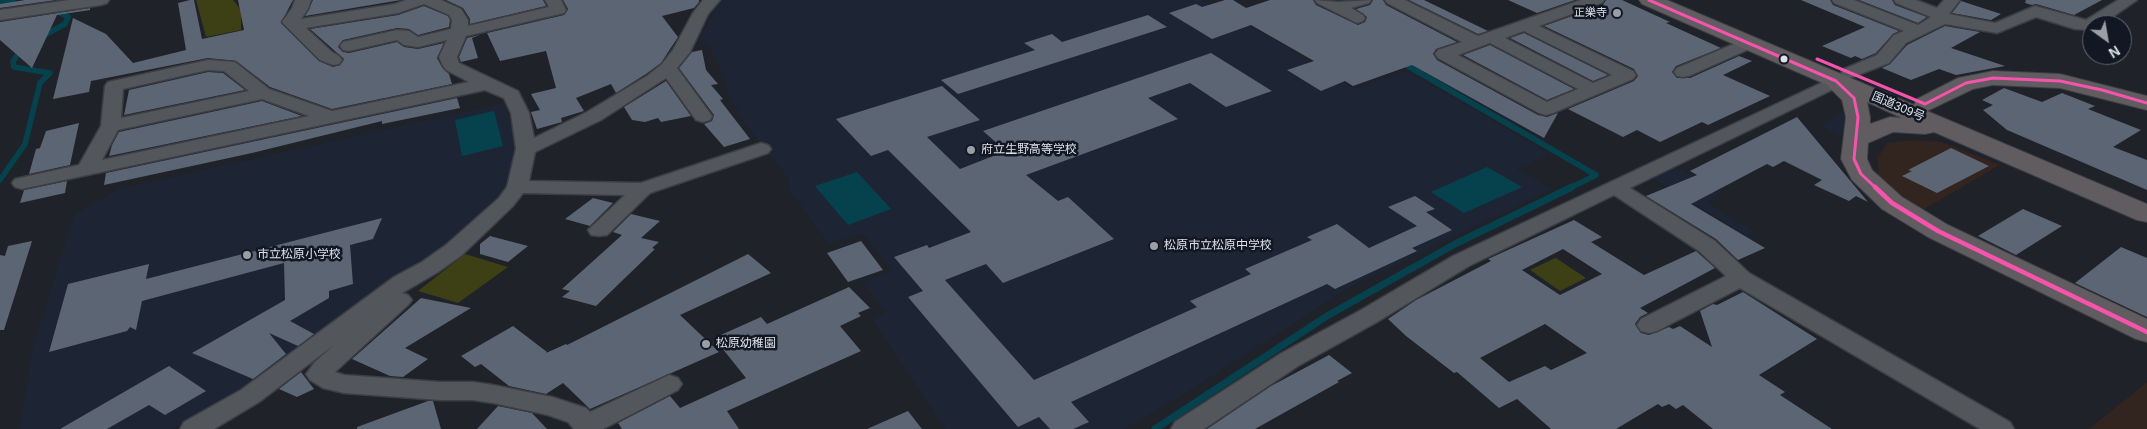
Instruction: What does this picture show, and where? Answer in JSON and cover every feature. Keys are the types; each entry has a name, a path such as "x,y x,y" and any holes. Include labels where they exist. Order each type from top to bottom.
{"highway":[{"name":"国道309号","path":"1649,0 1748,43 1925,104 2147,200"},
{"name":"国道309号","path":"1678,0 1964,136 2147,214"},
{"path":"1843,77 1854,98 1858,117 1854,158 1861,174 1874,188 1898,207 1938,231 2147,332"},
{"path":"1925,104 1966,83 1992,78 2020,78 2069,83 2147,103"},
{"path":"1855,140 1890,124 1926,127 1964,136"}],"street":[{"path":"0,16 96,0"},
{"path":"303,0 300,9 290,22 326,56 333,60"},
{"path":"293,26 398,8 421,0"},
{"path":"192,429 250,396 402,282 430,266 467,238 506,202 517,187 526,149 520,113 512,96 508,92 486,84 452,66 448,57 459,32 460,20 456,12 428,0"},
{"path":"349,46 397,35 403,35 410,41 418,42 558,10 552,0"},
{"path":"526,149 626,98 668,68 681,52 701,14 712,0"},
{"path":"1330,4 1363,0"},
{"path":"1393,0 1592,89"},
{"path":"1524,26 1627,75 1546,109 1444,54 1596,0"},
{"path":"1840,0 1918,31"},
{"path":"1902,0 1940,16 1984,27 1997,28 2035,11 2081,25 2090,25 2129,0"},
{"path":"1184,429 1289,360 1461,261 1883,59 1900,40 1938,22 1940,16 1952,0"},
{"path":"1330,4 1357,18"},
{"path":"1683,72 1748,43"},
{"path":"87,169 111,126 114,86 208,65 229,66 263,93 330,117"},
{"path":"668,68 703,116"},
{"path":"22,183 486,84"},
{"path":"111,126 263,93"},
{"path":"517,187 643,189 760,150"},
{"path":"1615,187 1707,246 1741,278 2001,429"},
{"path":"599,230 643,189"},
{"path":"430,266 420,282 319,374 332,382 344,384 473,391 493,394 552,406 577,415 589,427 669,384"},
{"path":"1649,325 1741,278"}],"shaded area":[{"path":"720,0 1202,0 1283,45 1354,89 1407,71 1550,154 1517,169 1551,189 1341,292 1192,389 1124,429 946,429 872,319 886,313 863,283 892,270 862,233 829,244 788,188 789,179 744,122 728,93 722,72 715,58 706,43 699,38"},
{"name":"市立松原小学校","path":"505,103 515,139 517,159 508,184 498,199 462,234 217,407 171,429 20,429 32,351 74,215 119,189"},
{"path":"494,111 503,146 462,156 455,120"},
{"path":"1842,113 1851,118 1843,133 1839,135 1820,126"},
{"path":"1911,140 1942,142 2000,165 1921,211 1879,176 1877,159 1887,143"},
{"path":"1673,166 1723,192 1706,202 1754,232 1747,236 1651,177"},
{"path":"1487,167 1522,187 1464,213 1431,192"},
{"path":"857,172 891,209 848,225 815,186"},
{"path":"2147,382 2147,429 2089,429"}],"green space":[{"path":"196,0 233,0 241,10 241,30 206,37"},
{"path":"465,254 508,267 458,303 418,291"},
{"path":"1555,258 1586,278 1560,291 1530,270"}],"building":[{"path":"25,0 56,0 0,8 0,4"},
{"path":"194,0 202,39 244,30 238,0 293,0 281,23 319,61 333,67 340,65 344,59 310,29 398,15 424,6 448,16 450,20 449,27 418,35 409,29 397,28 343,40 338,47 343,52 349,53 397,42 404,47 418,49 444,43 437,58 449,74 452,84 332,109 270,87 236,61 208,58 91,81 89,92 53,99 73,18 106,34 133,63 186,50 178,3"},
{"path":"313,0 401,0 305,16"},
{"path":"446,0 543,0 546,6 470,24 470,19 463,8"},
{"path":"563,0 699,0 699,2 694,8 662,16 678,37 661,63 616,93 611,84 576,98 584,111 561,118 562,122 537,129 531,112 540,110 531,94 556,88 546,51 500,61 487,33 564,15 568,9"},
{"path":"1225,0 1233,0 1246,8 1270,0 1313,0 1316,5 1358,25 1365,22 1367,17 1356,9 1370,5 1373,0 1383,0 1386,5 1457,42 1436,49 1433,54 1437,60 1538,115 1547,117 1558,113 1544,138 1412,65 1353,86 1345,81 1321,91 1287,70 1314,61 1251,25 1212,39 1169,13 1196,4 1202,7"},
{"path":"1409,0 1424,0 1488,31 1478,34"},
{"path":"1508,0 1575,0 1537,13"},
{"path":"1606,0 1622,0 1721,48 1676,66 1672,72 1677,78 1690,78 1739,56 1752,61 1723,75 1770,96 1708,125 1702,122 1660,142 1637,130 1623,137 1568,109 1634,81 1638,76 1634,69 1544,26 1603,5"},
{"path":"1801,0 1830,0 1833,5 1899,31 1893,34 1876,53 1862,59 1855,56 1851,58 1822,46 1865,27"},
{"path":"1859,0 1892,0 1895,5 1927,17 1918,23"},
{"path":"2026,0 2102,0 2074,15 2036,4 2025,3"},
{"path":"1961,1 2001,14 1991,20 1952,13"},
{"path":"90,8 90,10 57,15 32,68 0,40 0,22"},
{"path":"1148,15 1167,27 958,94 941,80 1035,50 1024,43 1052,34 1062,42"},
{"path":"1945,26 1980,32 1951,48 2005,66 1956,75 1939,69 1911,80 1882,68 1890,64 1907,45"},
{"path":"1524,33 1608,75 1593,81 1510,38"},
{"path":"480,35 472,38 478,58 461,62 459,57 467,38"},
{"path":"1490,45 1574,89 1547,100 1463,55"},
{"path":"702,50 706,70 718,84 711,85 723,99 720,100 750,139 724,147 704,124 712,121 714,115 679,68 692,52"},
{"path":"1211,53 1272,91 1226,107 1190,83 1148,98 1178,119 1026,175 1058,201 1068,197 1114,239 1003,283 986,264 945,280 1034,380 1197,307 1190,301 1251,274 1245,269 1312,240 1307,237 1337,224 1369,248 1417,226 1388,207 1415,196 1435,209 1426,212 1452,230 1412,248 1417,251 1335,289 1327,284 1071,402 1089,422 1073,429 1050,429 1039,417 1018,427 908,297 923,291 894,257 927,245 929,248 971,232 888,150 871,156 836,119 942,86 980,120 927,137 960,169 1006,151 983,131"},
{"path":"208,72 223,73 245,90 124,115 129,90"},
{"path":"666,81 691,116 661,122 658,118 645,122 632,120 624,107"},
{"path":"2004,88 2042,102 2062,93 2095,106 2088,109 2141,130 2113,147 2147,160 2147,190 2007,130 1983,110 1993,105 1982,100"},
{"path":"457,98 460,108 382,124 382,121 252,153 104,185 106,173"},
{"path":"262,101 302,116 109,156 119,132"},
{"path":"1797,117 1868,202 1856,196 1849,201 1814,185 1822,180 1784,161 1773,167 1767,164 1691,204 1765,248 1738,260 1716,239 1646,196 1697,175 1690,171"},
{"path":"79,123 70,165 29,174 36,149 40,148 46,131"},
{"path":"1951,148 1989,166 1937,193 1902,176 1912,171 1908,170"},
{"path":"67,181 65,193 20,203 24,190"},
{"path":"593,198 613,203 590,226 565,219"},
{"path":"2023,209 2062,226 2016,255 1978,236"},
{"path":"631,214 660,221 641,238 659,242 652,248 655,249 596,306 562,297 570,291 562,289 622,235 613,232"},
{"path":"382,218 373,239 350,245 353,284 329,291 329,298 290,321 314,334 298,346 269,333 286,354 253,379 192,353 285,300 284,263 142,301 136,330 130,327 127,331 49,352 68,284 149,264 146,279"},
{"path":"1574,220 1602,237 1591,242 1644,275 1696,251 1715,268 1640,308 1648,313 1640,317 1635,324 1641,333 1649,335 1669,327 1673,329 1680,326 1712,347 1700,311 1743,292 1817,339 1759,375 1785,392 1780,395 1832,429 1713,429 1683,405 1676,409 1669,404 1662,407 1658,404 1616,429 1551,429 1517,399 1499,408 1457,372 1454,373 1406,336 1388,319 1416,300 1491,261 1488,259","holes":["1563,249 1602,274 1560,295 1522,270","1545,324 1587,353 1551,370 1545,366 1509,382 1480,358"]},
{"path":"490,236 528,246 508,262 480,254 480,244"},
{"path":"32,241 4,330 0,330 0,255 5,256 8,246"},
{"path":"861,241 883,270 848,282 827,253"},
{"path":"2121,247 2147,258 2147,317 2075,283"},
{"path":"748,254 771,273 680,315 719,352 590,409 563,383 546,394 509,386 481,364 475,367 461,356 513,326 546,353 567,345"},
{"path":"849,287 870,308 858,313 861,316 840,326 861,351 727,411 739,429 622,429 618,423 670,396 680,408 746,378 714,338 761,317 767,324"},
{"path":"421,298 471,308 405,348 428,359 403,377 390,376 352,359"},
{"path":"1329,355 1352,373 1255,429 1207,429 1271,386"},
{"path":"169,366 206,391 165,415 149,405 107,429 60,429"},
{"path":"301,372 314,389 297,397 279,389"},
{"path":"428,401 433,401 441,429 357,429 357,427"},
{"path":"498,406 532,413 547,429 477,429"},
{"path":"908,411 922,429 867,429"}],"waterway":[{"path":"0,1 13,0"},
{"path":"41,37 65,24 68,17 57,11 59,0"},
{"path":"0,180 25,144 40,83 50,73 14,67 13,61 22,49"},
{"path":"1401,62 1596,175 1572,187"},
{"path":"1155,429 1327,316 1455,244 1572,187"}],"transit line":[{"path":"1649,0 1836,81 1854,98 1858,117 1854,159 1861,174 1892,203 1938,231 2147,332"},
{"path":"1817,59 1925,104 1966,83 1993,78 2060,81 2102,90 2147,103"}],"place":[{"name":"正樂寺","path":"1617,13"},
{"name":"府立生野高等学校","path":"971,150"},
{"name":"松原市立松原中学校","path":"1154,246"},
{"name":"市立松原小学校","path":"247,255"},
{"name":"松原幼稚園","path":"706,344"}]}
